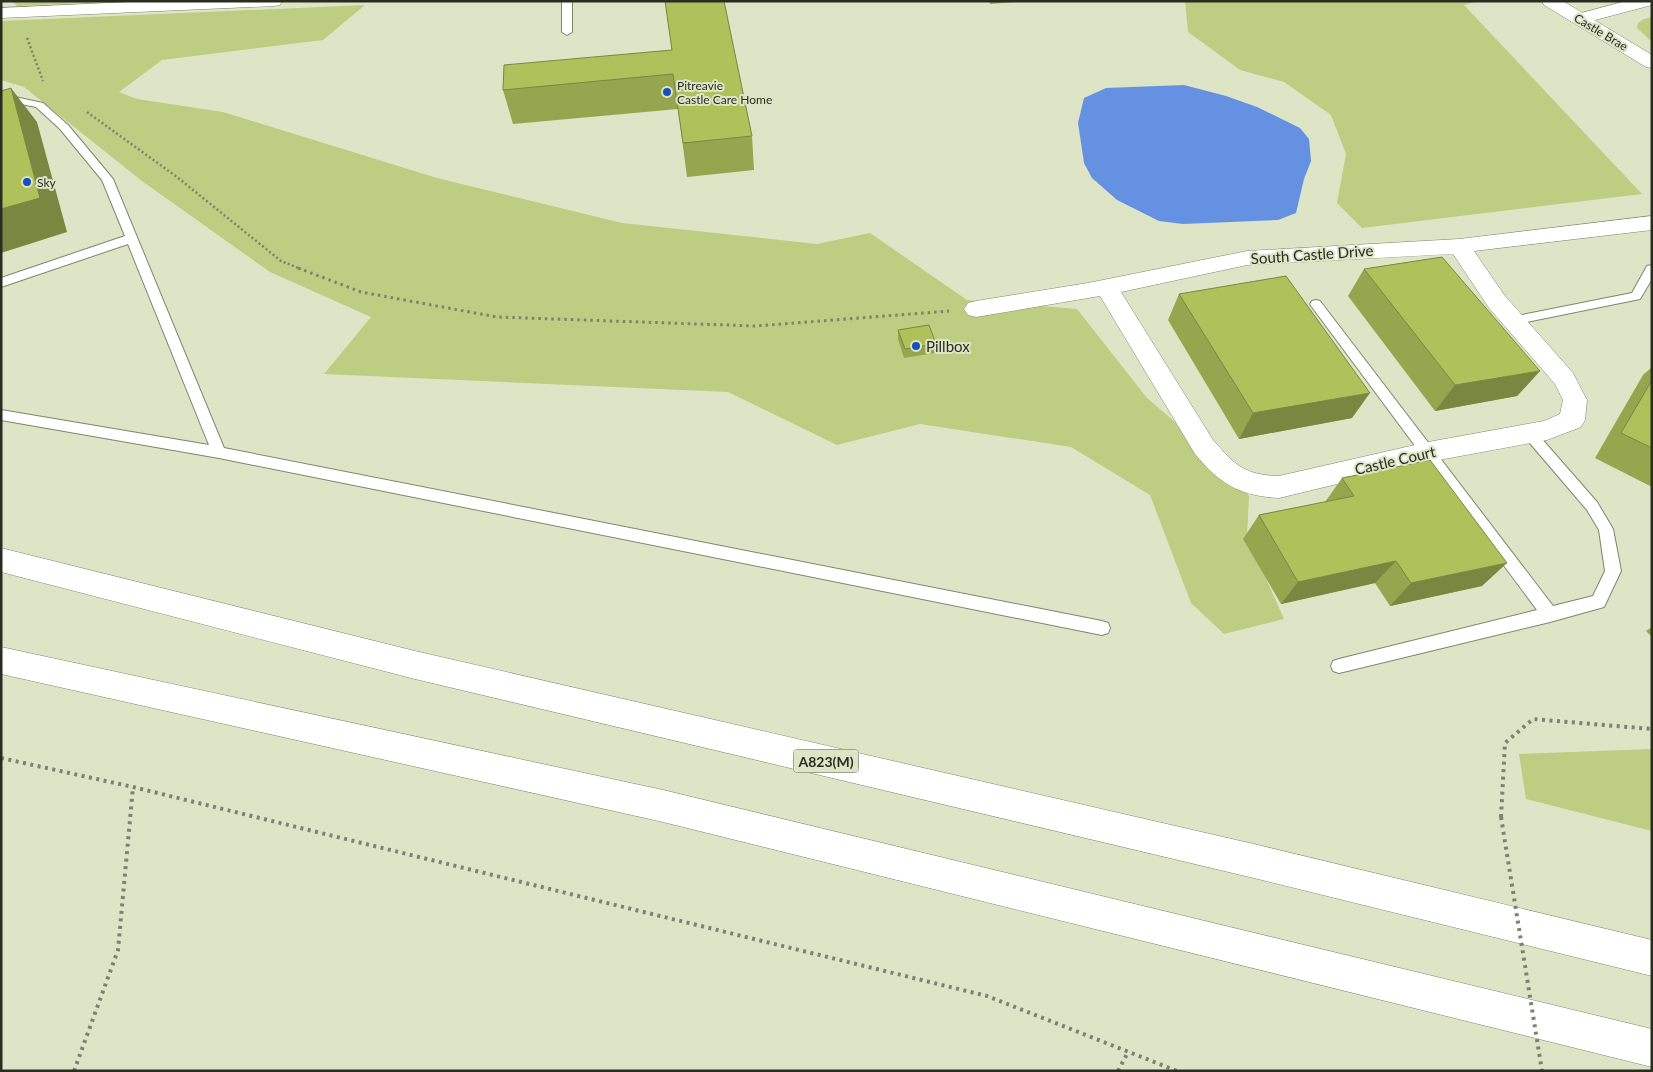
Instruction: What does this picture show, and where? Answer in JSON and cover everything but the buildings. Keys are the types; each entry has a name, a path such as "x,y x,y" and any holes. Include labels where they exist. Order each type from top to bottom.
{"main road":[{"path":"1,14 274,1"},
{"name":"Castle Brae","path":"1550,1 1652,64"},
{"path":"1580,19 1646,1"},
{"name":"South Castle Drive","path":"976,309 1106,288 1247,258 1459,246 1652,223"},
{"name":"Castle Court","path":"1106,288 1204,447 1219,465 1236,478 1258,487 1279,487 1428,452 1547,430 1572,420 1575,400 1564,380 1512,321 1459,246"},
{"name":"A823(M)","path":"1,560 415,665 1258,862 1652,958"},
{"path":"1,660 663,806 1652,1048"}],"lane":[{"path":"566,1 566,32"},
{"path":"1,96 39,105 64,127 107,179 219,452"},
{"path":"1,284 132,238"},
{"path":"1512,321 1636,296 1651,269"},
{"path":"1316,304 1550,615"},
{"path":"1,414 219,452 1102,628"},
{"path":"1339,666 1598,602 1613,571 1606,529 1592,506 1529,434"}],"path":[{"path":"22,32 32,45 42,80 50,85"},
{"path":"82,108 177,177 281,261 361,292 497,317 755,326 976,309"},
{"path":"1542,1071 1501,817 1505,743 1533,718 1652,729"},
{"path":"1,758 133,787 987,996 1177,1071"},
{"path":"74,1071 118,950 133,787"},
{"path":"1118,1071 1128,1052"}],"green space":[{"path":"12,1 123,1 17,6"},
{"path":"1185,1 1478,1 1464,5 1642,194 1362,228 1337,203 1346,154 1331,115 1284,82 1240,70 1188,32"},
{"path":"365,5 323,40 162,60 119,92 137,99 223,112 437,178 622,223 817,244 870,233 967,300 1077,309 1147,398 1204,447 1236,478 1249,496 1247,536 1284,619 1224,634 1191,603 1150,495 1071,447 920,424 837,445 728,392 324,374 371,317 270,272 142,181 24,87 1,80 1,21"},
{"path":"1652,17 1652,42 1637,28 1638,23"},
{"path":"1652,749 1652,831 1526,799 1519,754"}],"water":[{"path":"1184,85 1226,96 1257,107 1300,128 1309,139 1311,161 1304,179 1296,213 1278,220 1183,224 1159,221 1117,200 1092,178 1084,163 1078,123 1084,98 1106,88"}],"place":[{"name":"Pitreavie Castle Care Home","path":"667,92"},
{"name":"Sky","path":"27,182"},
{"name":"Pillbox","path":"916,346"}]}
